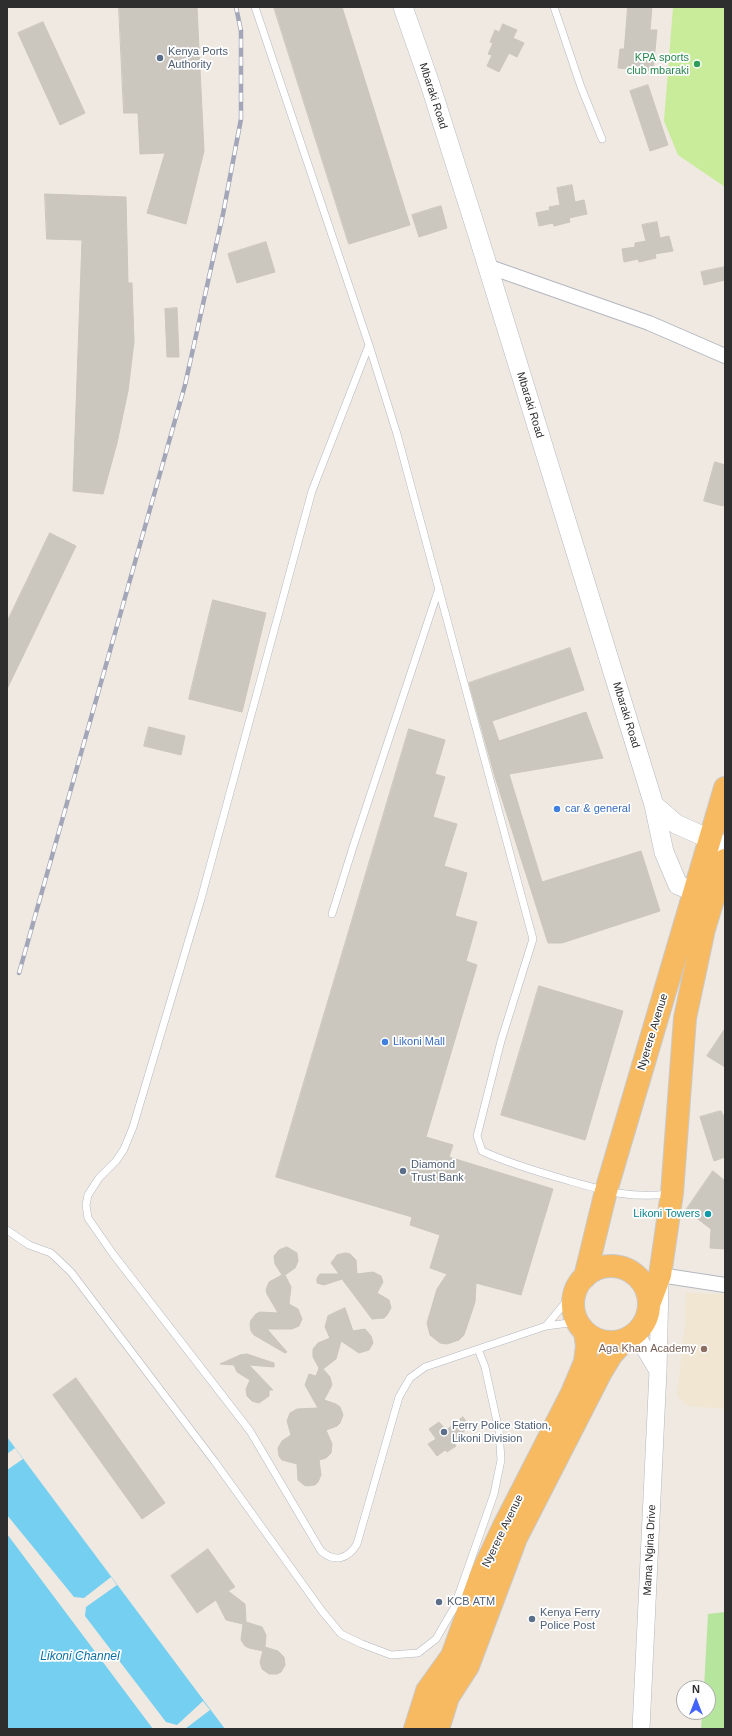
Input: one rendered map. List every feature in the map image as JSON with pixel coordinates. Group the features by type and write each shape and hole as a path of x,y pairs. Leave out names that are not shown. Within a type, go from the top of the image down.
{"highway":[{"name":"Nyerere Avenue","path":"580,1284 606,1191 704,896 718,842 725,788"},
{"name":"Nyerere Avenue","path":"650,1302 660,1275 672,1193 685,1018 694,970 704,896 725,860"},
{"path":"607,1267 619,1267 631,1272 641,1280 647,1290 650,1302 644,1325 630,1337 614,1342 603,1342 593,1338 581,1327 573,1307 580,1284 595,1270 607,1267"},
{"name":"Nyerere Avenue","path":"415,1729 427,1691 452,1656 482,1573 503,1528 572,1393 585,1362 587,1346 581,1327"},
{"name":"Nyerere Avenue","path":"438,1729 448,1697 468,1666 516,1538 601,1372 612,1354 630,1337"}],"main road":[{"name":"Mbaraki Road","path":"403,7 430,84 488,266 654,805 664,852 678,885 704,896"},
{"path":"654,805 676,824 718,842"}],"street":[{"path":"488,266 649,323 725,356"},
{"path":"660,1275 725,1285"},
{"name":"Mama Ngina Drive","path":"641,1729 658,1371 660,1275"},
{"path":"630,1337 658,1371"}],"lane":[{"path":"255,7 369,345 397,434 533,939 501,1041 477,1136 482,1151 512,1164 624,1195 649,1196 672,1193"},
{"path":"554,7 581,87 602,139"},
{"path":"369,345 312,491 201,899 133,1127 124,1149 88,1195 86,1205 88,1218 113,1254 250,1431 321,1551 326,1556 334,1559 345,1557 352,1552 357,1544 399,1397 410,1378 425,1367 546,1326 581,1327"},
{"path":"332,914 439,588"},
{"path":"7,1230 29,1245 51,1253 71,1272 215,1462 291,1570 341,1634 391,1655 418,1653 436,1639 454,1608 494,1494 501,1460 499,1431 485,1367 478,1349"},
{"path":"546,1326 580,1284"}],"shaded area":[{"name":"Aga Khan Academy","path":"686,1293 725,1294 725,1409 688,1406 677,1396 685,1324"}],"green space":[{"name":"KPA sports club mbaraki","path":"673,7 725,7 725,187 678,155 664,121"},
{"path":"725,1612 725,1729 701,1729 702,1720 716,1720 716,1680 704,1680 708,1614"}],"water":[{"name":"Likoni Channel","path":"7,1437 225,1729 7,1729"}],"pier":[{"path":"15,1448 23,1459 7,1470 7,1454"},
{"path":"7,1515 74,1597 84,1598 111,1577 117,1585 86,1607 85,1616 166,1722 177,1725 203,1701 210,1710 185,1729 153,1729 7,1534"}],"building":[{"name":"Kenya Ports Authority","path":"119,7 197,7 204,151 186,224 147,213 165,153 140,154 138,113 124,113"},
{"path":"274,7 342,7 410,225 349,244"},
{"path":"628,7 652,7 650,30 657,30 653,71 618,68 620,49 624,49"},
{"path":"43,22 85,113 60,125 18,33"},
{"path":"503,24 517,30 513,38 524,43 517,57 509,53 499,72 487,66 492,55 488,54 493,43 490,42 495,30 499,32"},
{"path":"648,85 668,145 650,151 630,91"},
{"path":"572,185 575,202 584,200 587,214 569,218 570,222 554,226 553,223 539,226 536,213 550,210 549,207 560,205 557,188"},
{"path":"45,194 126,197 128,283 132,283 134,342 128,391 117,443 103,494 73,491 82,240 47,239"},
{"path":"441,206 447,228 419,237 412,215"},
{"path":"657,222 660,238 669,236 673,251 655,254 656,258 639,262 638,259 624,262 622,249 635,247 635,243 646,241 642,225"},
{"path":"266,242 275,272 237,283 228,254"},
{"path":"725,267 725,280 704,285 701,272"},
{"path":"177,308 179,357 167,357 165,309"},
{"path":"715,462 725,465 725,499 723,506 704,501"},
{"path":"50,533 76,546 7,689 7,622"},
{"path":"213,600 266,613 242,712 189,699"},
{"path":"570,648 584,690 492,721 499,741 586,712 603,758 509,774 542,882 641,851 660,911 562,943 548,943 495,777 469,683"},
{"path":"149,727 185,736 181,755 144,746"},
{"name":"Likoni Mall","path":"409,729 445,740 435,774 445,777 433,817 457,824 444,866 467,873 455,916 477,922 466,961 477,965 426,1137 453,1145 449,1157 553,1189 521,1295 476,1283 475,1302 464,1335 459,1340 447,1344 440,1343 430,1335 427,1323 437,1289 447,1274 430,1268 440,1235 410,1225 412,1217 276,1177"},
{"path":"539,986 623,1011 585,1140 501,1115"},
{"path":"725,1029 725,1067 707,1056"},
{"path":"721,1111 725,1119 725,1157 714,1161 700,1117"},
{"name":"Likoni Towers","path":"713,1171 725,1181 725,1249 710,1248 711,1229 686,1210"},
{"path":"287,1247 297,1253 298,1261 295,1268 285,1275 291,1287 289,1304 298,1309 302,1319 299,1326 292,1329 267,1329 287,1352 285,1353 254,1335 251,1331 250,1324 251,1320 256,1314 260,1312 278,1313 266,1290 269,1282 282,1275 275,1264 274,1256 279,1250"},
{"path":"346,1253 350,1254 356,1260 357,1274 373,1272 381,1276 383,1282 377,1293 389,1300 391,1308 384,1318 372,1319 342,1279 324,1285 317,1283 317,1278 320,1274 339,1274 331,1263 337,1255"},
{"path":"345,1308 353,1331 365,1329 371,1336 373,1343 369,1350 359,1353 341,1341 336,1359 323,1369 330,1377 332,1385 324,1400 340,1407 343,1415 337,1426 326,1430 332,1444 331,1453 326,1458 319,1460 321,1475 318,1482 315,1485 307,1486 298,1480 297,1464 282,1460 279,1456 278,1448 282,1441 291,1435 287,1421 290,1413 297,1409 318,1408 305,1385 309,1374 316,1376 319,1368 313,1357 313,1349 318,1343 330,1338 325,1327 328,1316"},
{"path":"247,1354 274,1363 274,1367 249,1365 273,1390 269,1390 269,1396 259,1403 252,1401 247,1396 246,1389 250,1380 237,1372 234,1365 220,1364 240,1355"},
{"path":"76,1378 165,1503 142,1519 53,1395"},
{"path":"463,1417 470,1427 463,1432 465,1436 454,1443 456,1446 447,1452 445,1450 437,1456 428,1444 436,1439 429,1429 439,1422 446,1430"},
{"path":"208,1549 235,1587 228,1591 245,1604 246,1622 262,1627 266,1635 265,1647 278,1651 284,1657 285,1665 281,1672 277,1674 269,1674 262,1669 260,1662 263,1651 245,1646 241,1640 243,1624 226,1620 216,1600 197,1613 171,1576"}],"railway":[{"path":"19,973 185,385 223,214 241,119 241,31 236,7"}],"place":[{"name":"Kenya Ports Authority","path":"160,58"},
{"name":"KPA sports club mbaraki","path":"697,64"},
{"name":"car & general","path":"557,809"},
{"name":"Likoni Mall","path":"385,1042"},
{"name":"Diamond Trust Bank","path":"403,1171"},
{"name":"Likoni Towers","path":"708,1214"},
{"name":"Aga Khan Academy","path":"704,1349"},
{"name":"Ferry Police Station, Likoni Division","path":"444,1432"},
{"name":"KCB ATM","path":"439,1602"},
{"name":"Kenya Ferry Police Post","path":"532,1619"}]}
